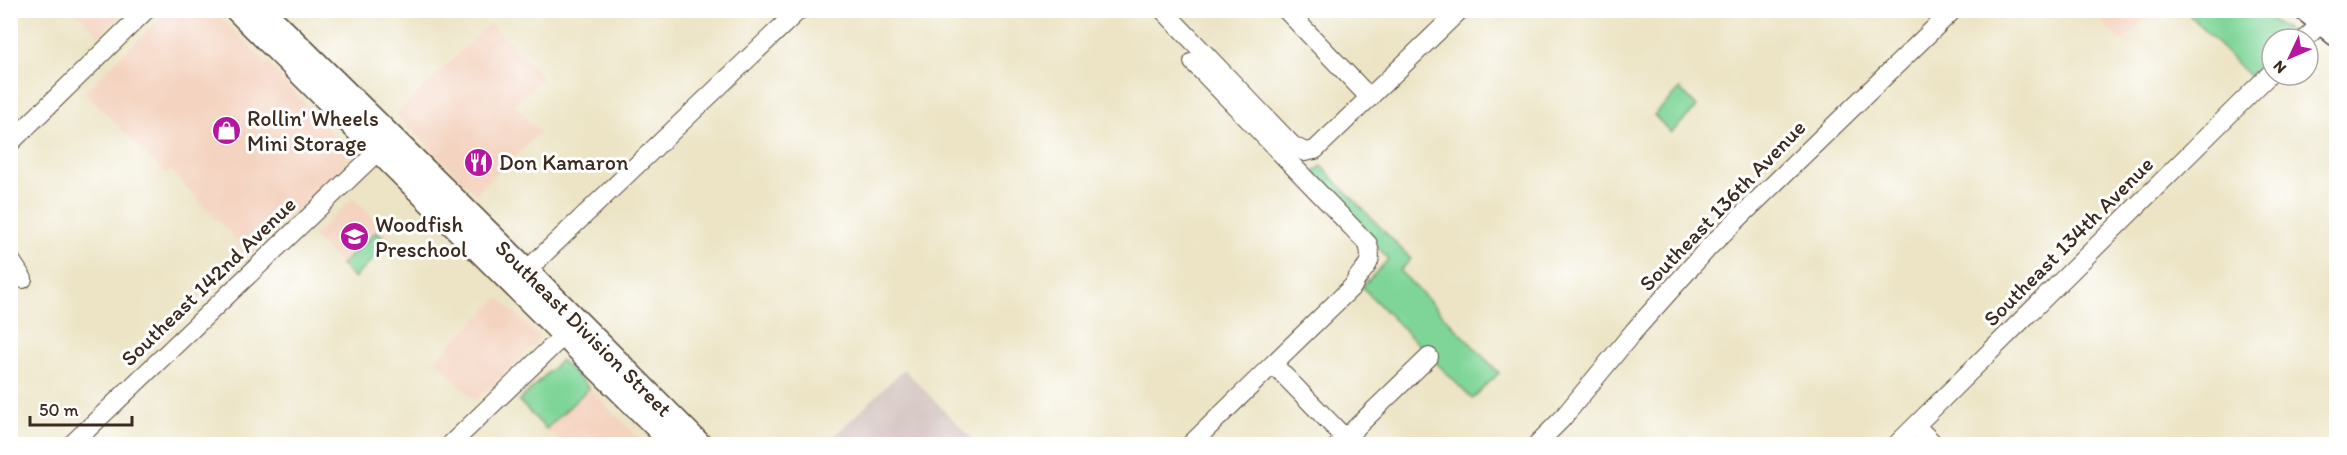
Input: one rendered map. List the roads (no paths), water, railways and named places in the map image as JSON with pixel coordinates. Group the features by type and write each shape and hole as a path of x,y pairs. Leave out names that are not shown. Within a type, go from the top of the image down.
{"main road":[{"name":"Southeast Division Street","path":"236,10 377,152 624,368 700,444"},
{"name":"Southeast Division Street","path":"263,10 518,275 564,335 672,444"},
{"path":"564,335 572,331 578,334 605,360 616,367 624,368"}],"street":[{"path":"10,143 147,10"},
{"path":"518,275 799,10"},
{"path":"1163,10 1292,145 1305,152 1315,150 1460,10"},
{"path":"1286,10 1370,98"},
{"name":"Southeast 136th Avenue","path":"1537,444 1709,247 1953,10"},
{"path":"1191,444 1353,286 1356,278 1369,266 1371,255 1368,244 1193,62"},
{"name":"Southeast 134th Avenue","path":"1897,444 2260,84"},
{"name":"Southeast 142nd Avenue","path":"72,444 377,152"},
{"path":"10,259 23,279"},
{"path":"451,444 564,335"},
{"path":"1274,365 1342,441 1429,357"},
{"path":"1916,426 1934,444"}],"place":[{"name":"Rollin' Wheels Mini Storage","path":"226,131"},
{"name":"Don Kamaron","path":"478,162"},
{"name":"Woodfish Preschool","path":"354,237"}]}
